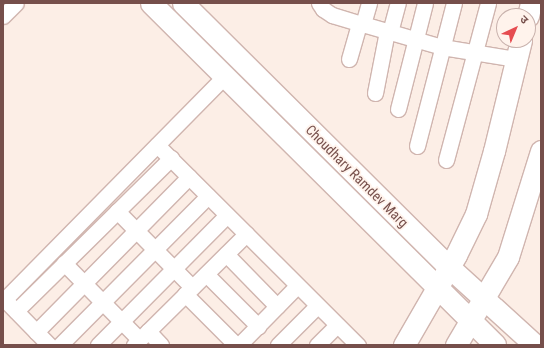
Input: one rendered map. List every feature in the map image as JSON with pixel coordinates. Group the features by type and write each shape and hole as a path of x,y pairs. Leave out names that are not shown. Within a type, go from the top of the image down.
{"street":[{"path":"3,16 16,3"},
{"path":"151,3 495,345"},
{"name":"Choudhary Ramdev Marg","path":"183,3 449,267 535,345"},
{"path":"319,3 323,9 332,15 442,47 474,53 518,50 494,150 476,214 449,267 404,345"},
{"path":"349,59 369,3"},
{"path":"375,93 388,31 398,3"},
{"path":"398,109 425,3"},
{"path":"417,146 454,3"},
{"path":"446,160 488,3"},
{"path":"49,345 4,300 226,76"},
{"path":"157,145 356,344"},
{"path":"456,345 508,257 541,151"},
{"path":"16,311 171,158"},
{"path":"36,332 189,177"},
{"path":"60,345 208,196"},
{"path":"118,211 174,268 189,291 237,345 297,286"},
{"path":"98,345 227,215"},
{"path":"140,339 246,234"},
{"path":"226,254 277,306"},
{"path":"64,263 140,339 162,345"},
{"path":"206,274 258,326"},
{"path":"278,345 318,306"},
{"path":"317,345 337,325"}]}
